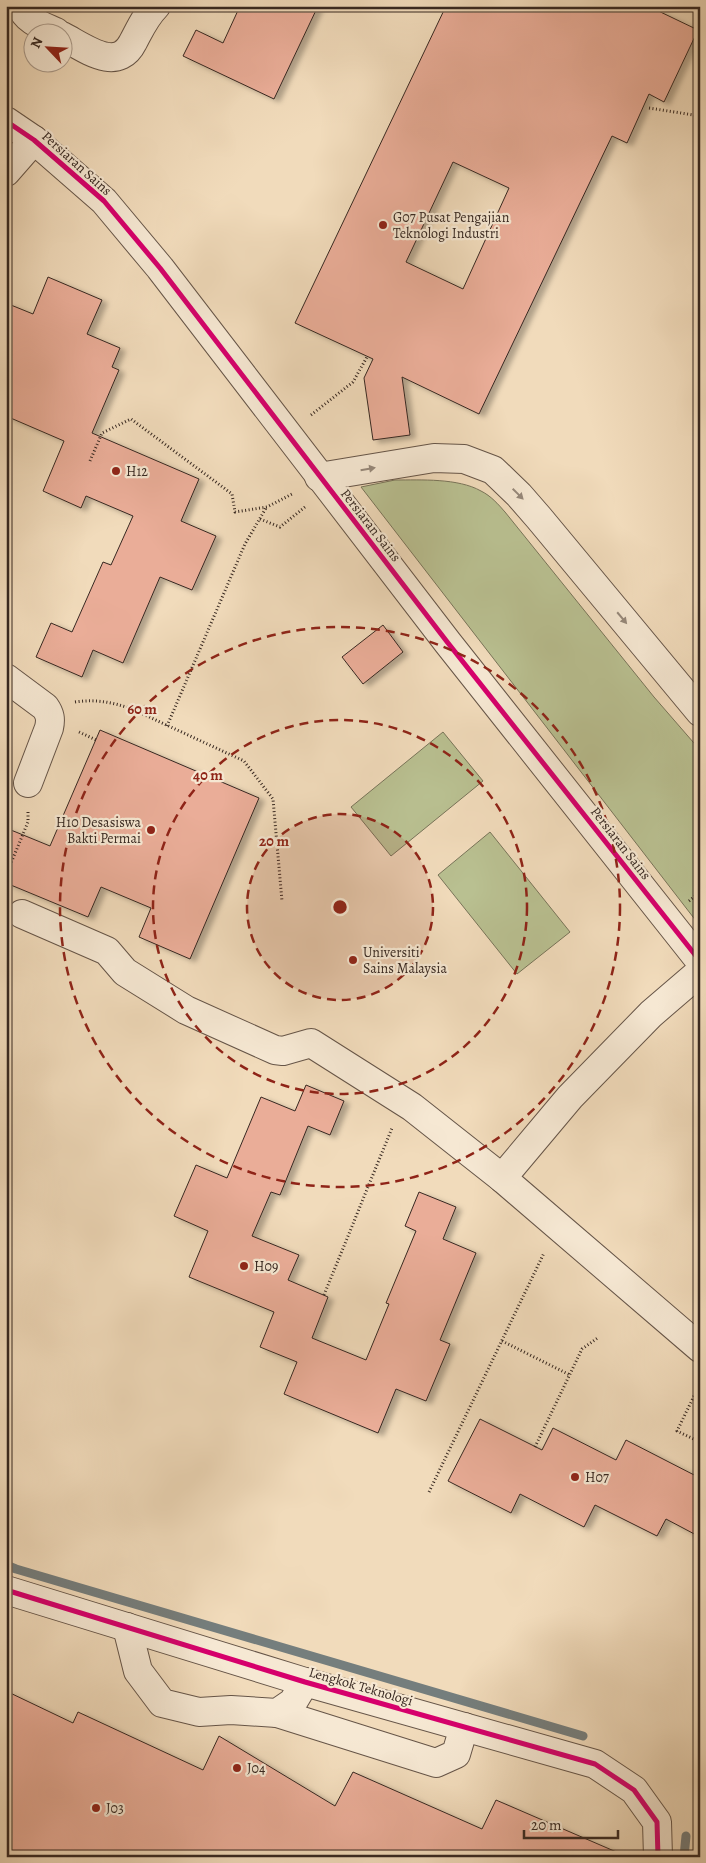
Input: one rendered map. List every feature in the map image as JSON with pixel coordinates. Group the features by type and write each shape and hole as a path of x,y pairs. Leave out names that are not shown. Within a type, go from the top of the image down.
{"street":[{"path":"21,6 26,15 35,22"},
{"path":"72,41 104,56 120,57 131,46 144,21 156,6"},
{"name":"Persiaran Sains","path":"6,121 34,140 110,209 160,268 287,434 309,484 448,643 700,961"},
{"path":"6,172 34,140"},
{"path":"309,484 434,458 464,460 493,470 540,518 700,712"},
{"path":"6,678 45,707 51,720 28,783"},
{"path":"22,914 107,951 125,972 186,1010 275,1050 283,1051 311,1043 412,1107 502,1178 700,1348"},
{"path":"502,1178 570,1097 651,1014 700,972"},
{"name":"Lengkok Teknologi","path":"6,1590 305,1682 594,1764 634,1790 657,1822 658,1857"},
{"path":"128,1627 138,1671 162,1703 198,1712 231,1710 277,1713 436,1763 456,1754 464,1727"},
{"path":"277,1713 293,1702 305,1682"}],"path":[{"path":"649,108 700,116"},
{"path":"287,434 353,382 367,357"},
{"path":"90,461 102,433 131,419 232,494 235,512 267,507 309,484"},
{"path":"260,519 280,527 309,503"},
{"path":"167,726 245,544 267,507"},
{"path":"86,701 98,700 132,709 244,762 272,799 282,901"},
{"path":"88,737 96,740"},
{"path":"6,875 28,822 28,783"},
{"path":"324,1295 402,1102"},
{"path":"429,1492 558,1225"},
{"path":"535,1447 582,1349 599,1336"},
{"path":"502,1341 570,1375"},
{"path":"694,1396 677,1431 700,1442"}],"green space":[{"path":"395,480 439,481 462,484 481,491 497,503 654,697 700,750 700,926 361,487"},
{"path":"443,732 483,781 391,856 351,807"},
{"path":"490,832 570,932 517,974 438,875"}],"building":[{"path":"240,6 318,6 274,99 183,56 196,30 223,43"},
{"name":"G07 Pusat Pengajian Teknologi Industri","path":"446,6 648,6 698,30 664,102 649,94 627,143 612,136 479,414 402,377 410,435 373,440 364,378 373,359 295,323","holes":["453,162 509,188 463,289 406,262"]},
{"name":"H12","path":"48,277 102,300 87,334 120,348 112,367 119,370 92,433 199,479 181,521 216,536 192,590 160,577 123,663 93,650 82,677 36,657 51,623 72,632 103,562 111,565 133,516 86,496 81,508 43,491 64,441 6,416 6,303 33,314"},
{"path":"383,625 403,652 363,684 342,657"},
{"name":"H10 Desasiswa Bakti Permai","path":"100,730 259,798 190,959 139,937 151,908 101,887 88,917 6,883 6,828 50,846"},
{"name":"H09","path":"306,1085 344,1101 330,1135 308,1126 280,1195 271,1192 252,1236 299,1255 288,1280 328,1297 312,1338 366,1360 389,1304 386,1303 416,1231 405,1226 419,1192 456,1207 443,1239 476,1253 440,1340 450,1344 426,1401 396,1389 378,1433 284,1394 297,1362 260,1347 274,1312 189,1277 208,1231 174,1216 196,1165 227,1178 261,1097 295,1111"},
{"name":"H07","path":"480,1419 542,1450 553,1428 616,1460 626,1440 700,1478 700,1537 666,1519 657,1536 595,1505 584,1527 520,1494 511,1513 448,1481"},
{"path":"6,1691 73,1723 78,1712 203,1770 219,1736 335,1806 353,1772 482,1829 496,1800 628,1857 6,1857"}],"waterway":[{"path":"6,1565 583,1736"},
{"path":"684,1857 686,1836"}],"cycle path":[{"path":"6,121 34,140 104,201 160,268 448,643 700,961"},
{"path":"6,1590 305,1682 595,1764 634,1790 657,1822 658,1857"}],"place":[{"name":"G07 Pusat Pengajian Teknologi Industri","path":"383,225"},
{"name":"H12","path":"116,471"},
{"name":"H10 Desasiswa Bakti Permai","path":"151,830"},
{"name":"Universiti Sains Malaysia","path":"353,960"},
{"name":"H09","path":"244,1266"},
{"name":"H07","path":"575,1477"},
{"name":"J04","path":"237,1768"},
{"name":"J03","path":"96,1808"}]}
